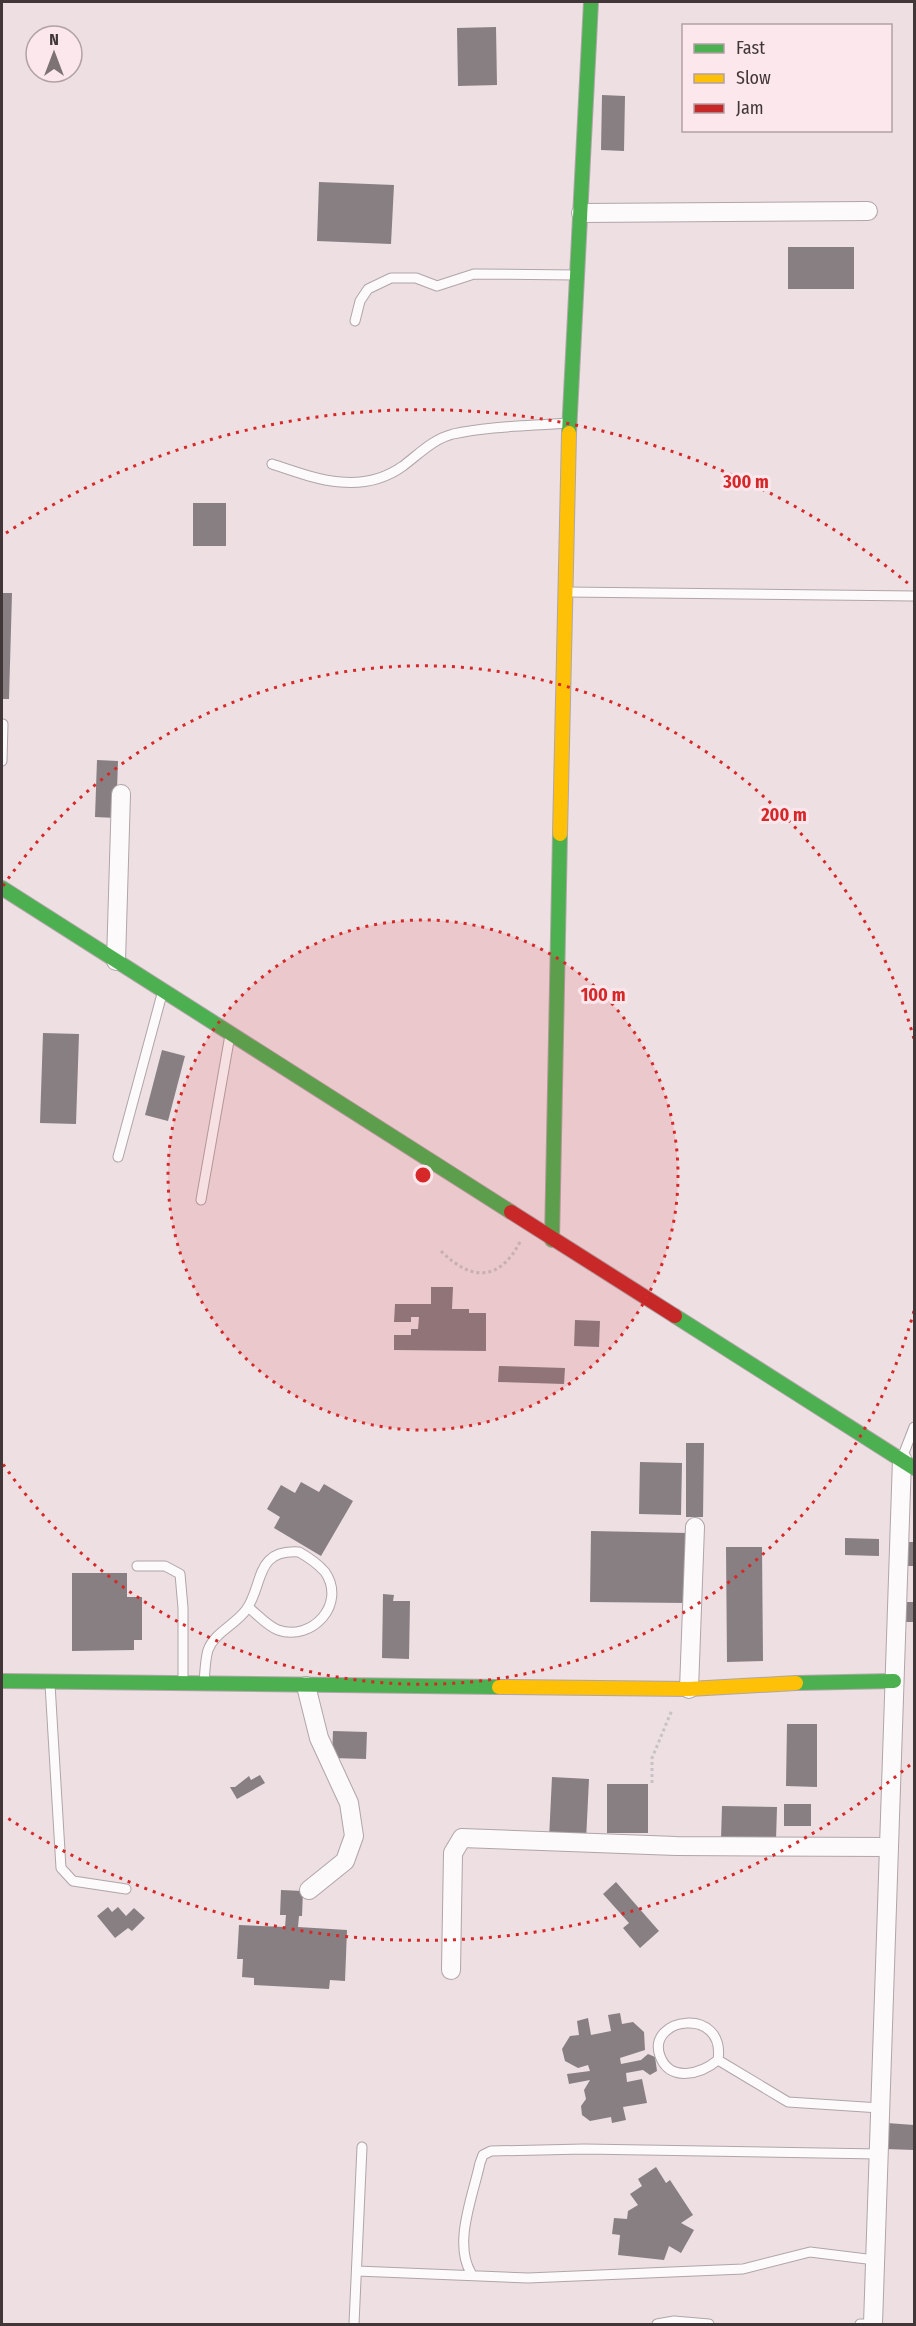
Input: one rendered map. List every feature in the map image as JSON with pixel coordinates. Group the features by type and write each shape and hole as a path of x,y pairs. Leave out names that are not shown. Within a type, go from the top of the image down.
{"street":[{"path":"552,1240 569,423 591,2"},
{"path":"581,213 868,211"},
{"path":"116,961 121,794"},
{"path":"2,888 531,1222 552,1240 908,1463 894,1682 873,2324"},
{"path":"685,1689 694,1527"},
{"path":"2,1681 183,1685 685,1689 779,1683 894,1682"},
{"path":"306,1686 319,1738 349,1803 354,1836 345,1861 309,1890"},
{"path":"451,1970 453,1853 462,1838 676,1846 889,1847"}],"lane":[{"path":"355,321 360,301 368,290 391,278 416,278 436,286 474,274 576,275"},
{"path":"272,464 312,478 354,484 392,474 428,446 453,434 569,423"},
{"path":"567,592 915,596"},
{"path":"2,761 3,724"},
{"path":"118,1156 163,990"},
{"path":"201,1200 231,1033"},
{"path":"908,1463 915,1427"},
{"path":"204,1685 207,1654 213,1640 248,1607 265,1565 277,1554 299,1552 325,1572 331,1585 330,1607 317,1624 307,1629 278,1630 248,1607"},
{"path":"137,1566 165,1566 180,1574 183,1590 183,1685"},
{"path":"50,1682 61,1868 73,1881 126,1889"},
{"path":"687,2023 704,2025 712,2031 719,2044 718,2060 698,2073 677,2073 663,2064 657,2048 662,2034 674,2026 687,2023"},
{"path":"718,2060 788,2102 880,2108"},
{"path":"354,2325 362,2147"},
{"path":"471,2274 465,2262 464,2241 480,2163 483,2155 491,2151 584,2149 879,2154"},
{"path":"357,2271 537,2278 743,2269 810,2252 875,2260"},
{"path":"657,2325 674,2321 709,2325"},
{"path":"860,2325 873,2324"}],"path":[{"path":"441,1251 474,1272 496,1271 503,1267 516,1250 531,1222"},
{"path":"652,1783 652,1758 685,1689"}],"building":[{"path":"496,27 497,85 458,86 457,28"},
{"path":"602,95 625,96 624,151 601,150"},
{"path":"319,182 394,185 391,244 317,241"},
{"path":"788,247 854,247 854,289 788,289"},
{"path":"193,503 226,503 226,546 193,546"},
{"path":"2,593 12,593 9,699 2,699"},
{"path":"97,760 118,761 116,818 95,817"},
{"path":"43,1033 79,1034 76,1124 40,1123"},
{"path":"162,1050 185,1056 168,1121 145,1115"},
{"path":"431,1287 453,1287 452,1309 469,1309 469,1313 486,1313 486,1351 394,1350 394,1335 411,1335 411,1329 418,1329 419,1317 411,1317 411,1322 394,1322 395,1304 431,1304"},
{"path":"575,1320 600,1321 599,1347 574,1346"},
{"path":"499,1366 565,1368 564,1384 498,1382"},
{"path":"686,1443 704,1443 703,1517 686,1517"},
{"path":"640,1462 682,1463 681,1515 639,1514"},
{"path":"301,1482 319,1492 324,1484 353,1501 321,1556 274,1528 280,1517 267,1509 281,1485 295,1493"},
{"path":"591,1531 688,1533 687,1603 590,1602"},
{"path":"845,1538 879,1539 879,1556 845,1555"},
{"path":"904,1542 914,1542 914,1566 904,1566"},
{"path":"726,1547 762,1547 763,1661 727,1662"},
{"path":"72,1573 127,1573 127,1597 142,1597 142,1640 134,1640 134,1650 72,1651"},
{"path":"383,1594 394,1595 393,1601 410,1601 409,1659 382,1658"},
{"path":"901,1602 914,1602 914,1622 901,1622"},
{"path":"787,1724 817,1724 817,1787 786,1786"},
{"path":"333,1731 367,1732 366,1759 332,1758"},
{"path":"260,1775 265,1783 237,1799 230,1787 235,1787 249,1776 251,1780"},
{"path":"552,1777 589,1779 586,1841 549,1839"},
{"path":"607,1784 648,1784 648,1833 607,1833"},
{"path":"784,1804 811,1804 811,1826 784,1826"},
{"path":"722,1806 777,1807 776,1840 721,1839"},
{"path":"616,1882 659,1931 640,1948 623,1928 629,1923 603,1894"},
{"path":"281,1890 303,1891 302,1916 299,1916 298,1927 347,1930 345,1981 330,1980 329,1989 254,1985 254,1978 242,1977 243,1959 237,1959 239,1925 285,1927 286,1915 280,1915"},
{"path":"108,1907 112,1912 118,1907 126,1916 134,1908 145,1918 132,1931 128,1928 115,1938 97,1916"},
{"path":"620,2013 622,2024 633,2022 644,2032 645,2050 620,2058 621,2064 641,2060 648,2054 655,2057 657,2071 650,2075 643,2070 626,2073 627,2082 642,2079 647,2103 623,2107 626,2120 612,2123 611,2117 590,2121 582,2115 581,2106 586,2099 584,2090 590,2080 569,2084 567,2074 590,2071 588,2065 578,2068 565,2061 562,2049 570,2036 579,2035 577,2021 588,2018 591,2035 611,2031 608,2015"},
{"path":"887,2123 914,2125 914,2150 886,2149"},
{"path":"656,2167 666,2183 670,2180 693,2215 681,2223 694,2230 681,2253 669,2246 664,2260 618,2255 620,2235 612,2234 614,2218 627,2219 628,2211 638,2205 630,2194 642,2186 638,2179"}],"traffic: fast":[{"path":"569,433 591,2"},
{"path":"552,1240 560,834"},
{"path":"2,888 511,1212"},
{"path":"675,1316 914,1468"},
{"path":"2,1681 499,1687"},
{"path":"796,1683 894,1681"}],"traffic: slow":[{"path":"560,834 569,433"},
{"path":"499,1687 689,1689 796,1683"}],"traffic: jam":[{"path":"511,1212 675,1316"}]}
